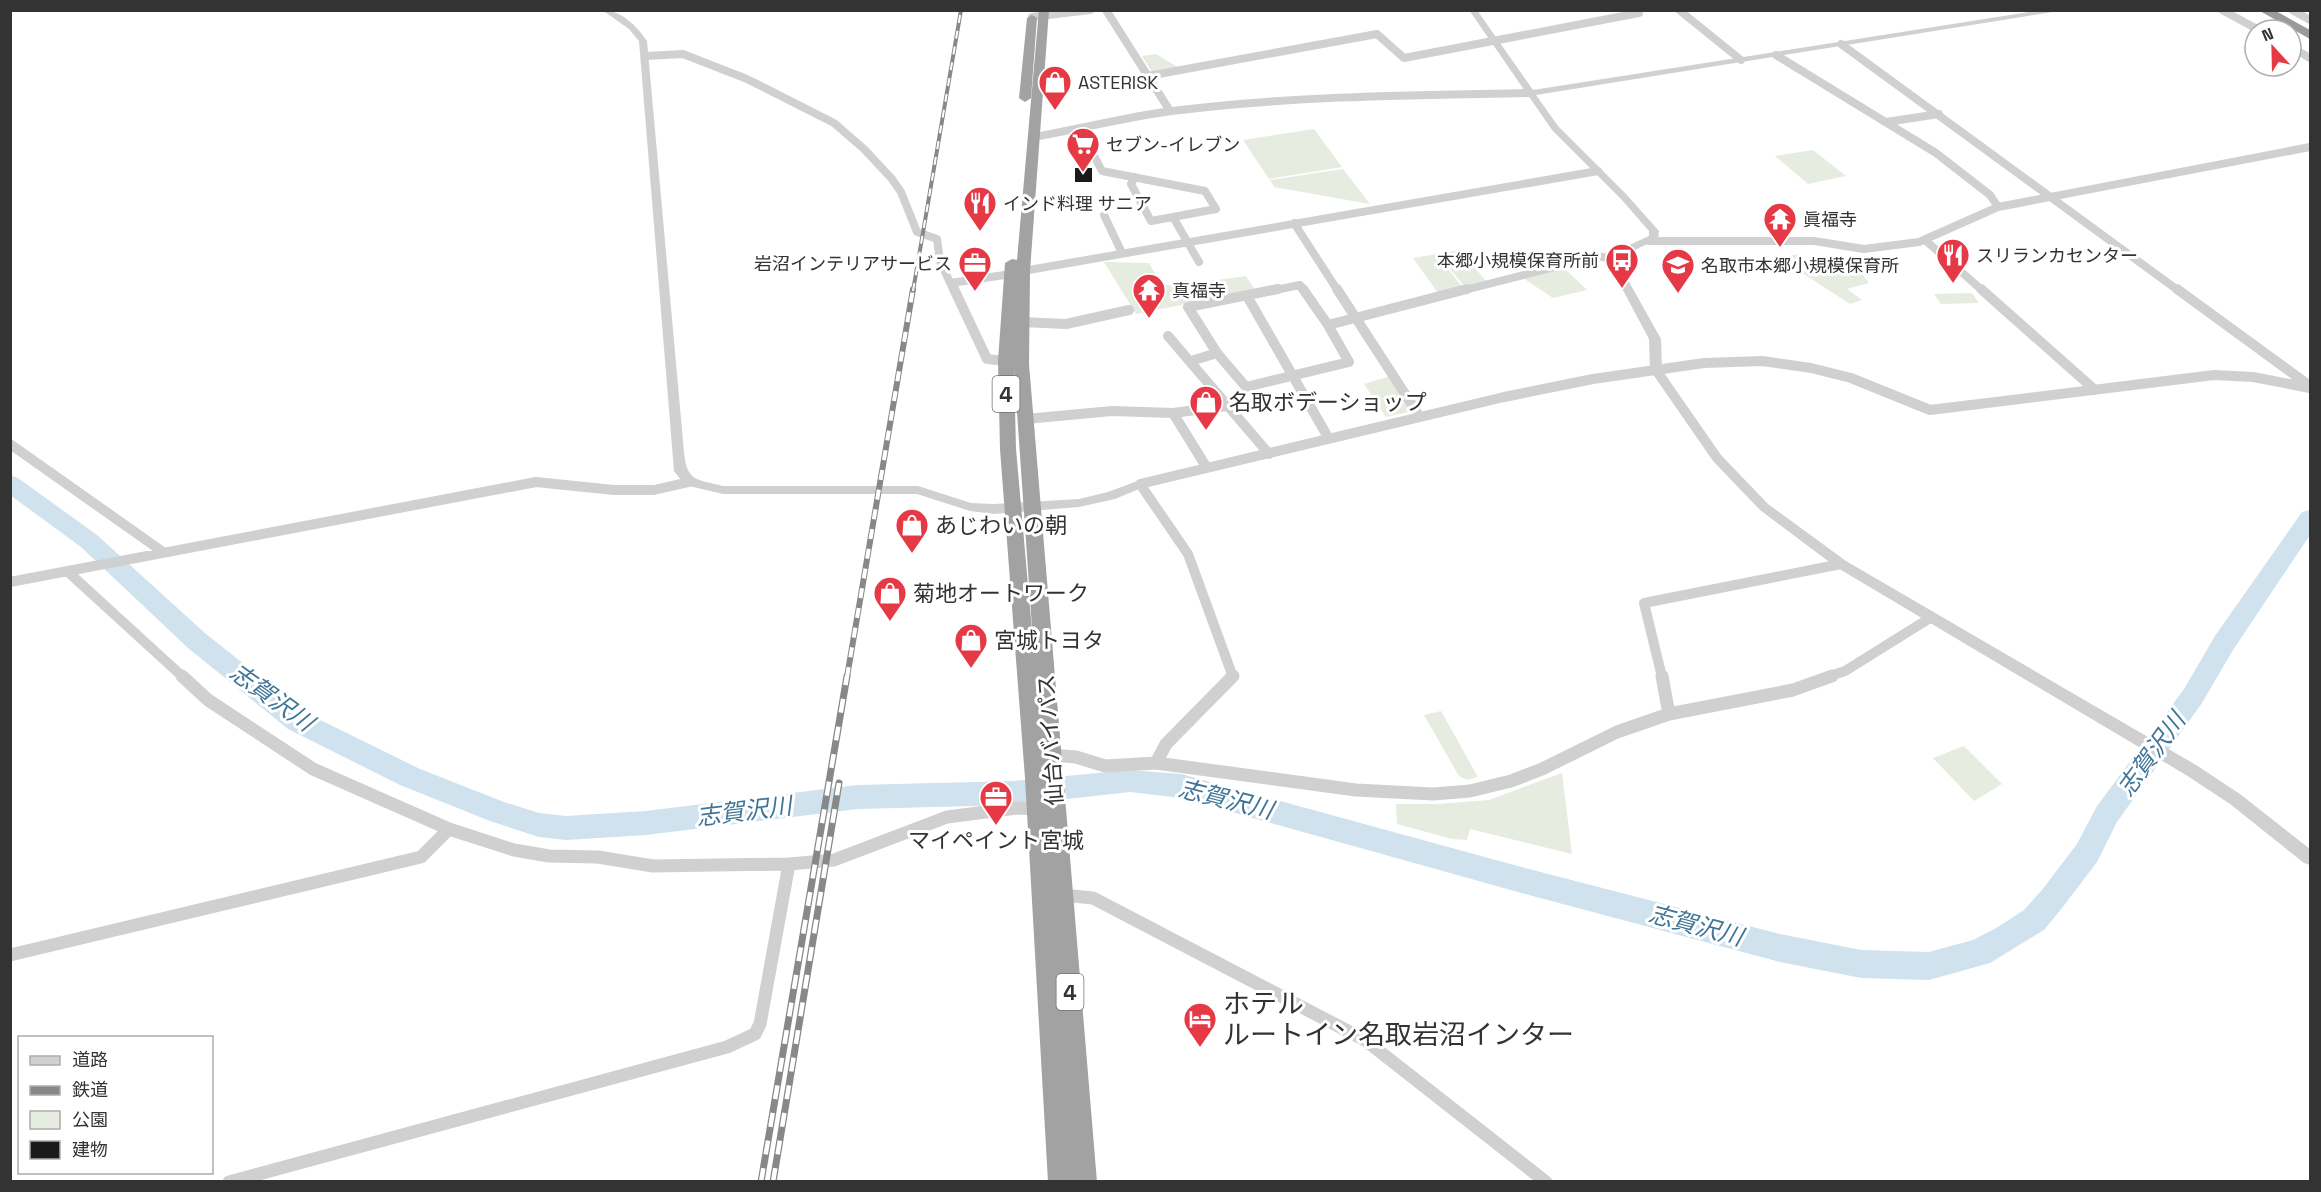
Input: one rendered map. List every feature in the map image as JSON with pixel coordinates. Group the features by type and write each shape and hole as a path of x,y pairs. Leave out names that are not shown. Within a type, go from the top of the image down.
{"highway":[{"path":"2250,10 2265,18"},
{"path":"2264,10 2310,35"},
{"name":"仙台バイパス","path":"1038,14 1034,137 1006,361 1012,508 1044,776 1043,806 1061,1182"},
{"name":"仙台バイパス","path":"1038,14 1017,272 1052,754 1044,776"},
{"name":"仙台バイパス","path":"1043,806 1062,895 1084,1182"}],"street":[{"path":"606,10 639,33 644,41 678,452 680,471 689,482"},
{"path":"1038,14 1090,10"},
{"path":"1107,10 1170,111"},
{"path":"1473,10 1556,128 1654,231 1654,237 1649,241 1618,254 1614,259 1614,264 1655,339 1656,370 1694,428 1740,484 1799,535 1841,564 2186,767 2235,799 2310,858"},
{"path":"1148,76 1377,34 1404,58 1639,13 1635,10"},
{"path":"1679,10 1740,60"},
{"path":"1034,137 1170,111 1371,96 1531,93 2061,10"},
{"path":"2222,10 2243,21"},
{"path":"2292,10 2310,20"},
{"path":"1841,44 2310,387"},
{"path":"646,56 683,54 747,78 834,123 864,149 892,179 901,192 917,232 937,239 940,261 987,359 1006,361"},
{"path":"1776,55 1886,122 1976,182 1990,195 1998,207"},
{"path":"1886,122 1939,114"},
{"path":"1080,129 1102,171 1135,177 1205,191 1216,209 1151,220 1131,184 1135,177"},
{"path":"1649,241 1814,242 1864,249 1907,245 1925,240 1998,207 2310,147"},
{"path":"951,283 1598,171"},
{"path":"1104,215 1122,253"},
{"path":"1173,217 1199,262"},
{"path":"1294,223 1420,417"},
{"path":"1925,240 2095,390"},
{"path":"1328,325 1597,256 1614,259"},
{"path":"1300,285 1328,325 1349,362 1246,387 1217,353 1188,307 1300,285"},
{"path":"1247,296 1329,439"},
{"path":"1021,322 1066,324 1128,310"},
{"path":"1168,336 1269,454"},
{"path":"1191,362 1217,353"},
{"path":"10,582 536,482 614,490 654,490 689,482 723,490 918,490 970,507 1033,507 1089,500 1111,496 1140,484 1420,417 1593,379 1734,360 1789,364 1851,378 1930,410 2214,375 2253,378 2310,387"},
{"path":"1026,419 1112,411 1173,413 1227,406"},
{"path":"1173,413 1207,468"},
{"path":"10,444 158,553"},
{"path":"1140,484 1188,554 1233,677 1166,744 1156,763"},
{"path":"1669,714 1644,603 1841,564"},
{"path":"71,570 208,700 313,769 449,829 514,850 549,856 598,857 653,866 789,864 834,860 947,817 1043,806"},
{"path":"1052,754 1076,757 1105,766 1156,763 1365,790 1433,794 1470,791 1511,781 1532,773 1617,732 1669,714 1792,690 1845,671 1930,618"},
{"path":"10,955 421,857 449,829"},
{"path":"229,1182 727,1047 755,1034 760,1024 789,864"},
{"path":"1062,895 1093,898 1365,1040 1546,1182"}],"green space":[{"path":"1156,54 1178,69 1152,72 1142,56"},
{"path":"1314,129 1342,167 1269,179 1243,140"},
{"path":"1813,150 1846,176 1808,184 1775,156"},
{"path":"1343,169 1370,204 1274,187 1270,180"},
{"path":"1460,250 1486,281 1464,286 1438,254"},
{"path":"1437,254 1462,287 1438,293 1413,258"},
{"path":"1799,254 1815,266 1855,265 1869,283 1847,289 1862,300 1850,304 1776,256"},
{"path":"1104,262 1149,263 1162,286 1178,284 1191,303 1136,314"},
{"path":"1564,268 1587,290 1553,298 1523,278"},
{"path":"1246,276 1255,290 1192,302 1181,285"},
{"path":"1972,293 1979,303 1941,304 1934,294"},
{"path":"1390,376 1413,411 1386,417 1364,384"},
{"path":"1441,711 1478,777 1467,780 1459,776 1424,715"},
{"path":"1964,746 2002,784 1974,801 1933,758"},
{"path":"1562,773 1572,854 1470,829 1467,840 1452,839 1397,824 1396,804 1438,804 1489,800"}],"building":[{"name":"セブン-イレブン","path":"1075,168 1092,168 1092,182 1075,182"}],"waterway":[{"name":"志賀沢川","path":"10,483 89,541 197,641 297,721 410,777 500,813 539,825 566,828 646,823 858,797 1013,793 1130,781 1181,786 1529,882 1780,948 1861,964 1914,967 1929,966 1979,953 2034,920 2087,853 2107,814 2193,696 2224,643 2310,518"}],"railway":[{"path":"913,291 961,10"},
{"path":"847,677 913,289"},
{"path":"761,1182 847,676"},
{"path":"773,1182 839,783"}],"place":[{"name":"ASTERISK","path":"1055,111"},
{"name":"セブン-イレブン","path":"1083,173"},
{"name":"インド料理 サニア","path":"980,232"},
{"name":"眞福寺","path":"1780,248"},
{"name":"スリランカセンター","path":"1953,284"},
{"name":"本郷小規模保育所前","path":"1622,289"},
{"name":"岩沼インテリアサービス","path":"975,292"},
{"name":"名取市本郷小規模保育所","path":"1678,294"},
{"name":"真福寺","path":"1149,319"},
{"name":"名取ボデーショップ","path":"1206,431"},
{"name":"あじわいの朝","path":"912,554"},
{"name":"菊地オートワーク","path":"890,622"},
{"name":"宮城トヨタ","path":"971,669"},
{"name":"マイペイント宮城","path":"996,826"},
{"name":"ホテル ルートイン名取岩沼インター","path":"1200,1048"}]}
